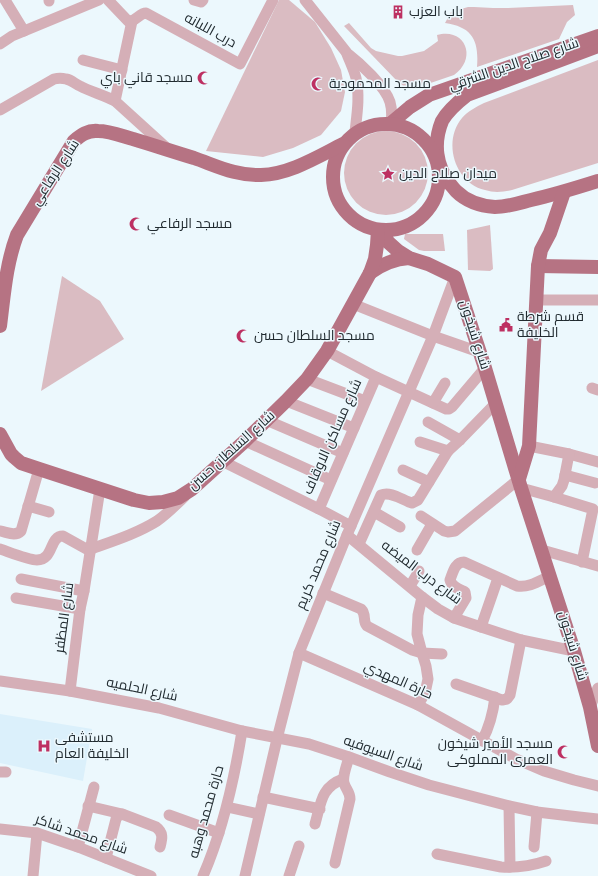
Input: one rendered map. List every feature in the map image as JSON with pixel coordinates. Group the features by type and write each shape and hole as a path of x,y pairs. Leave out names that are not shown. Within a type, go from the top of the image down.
{"main road":[{"name":"شارع صلاح الدين الشرقي","path":"391,123 410,107 429,95 598,36"},
{"name":"شارع صلاح الدين الشرقي","path":"440,166 437,156 437,138 443,120 453,106 467,95 598,46"},
{"path":"440,166 436,196 427,211 414,222 399,229 380,230 367,227 356,221 346,213 334,192 332,179 333,167 336,155 343,144 355,132 366,126 379,123 391,123 412,130 426,142 434,153 440,166 444,176 456,192 472,202 492,207 502,207 564,192 598,181"},
{"name":"شارع الرفاعي","path":"0,326 4,262 17,235 74,141 80,135 97,130 112,133 170,150 223,170 242,174 262,175 282,172 343,144"},
{"path":"520,484 528,446 538,266 541,250 550,233 564,192"},
{"path":"380,230 388,242 398,252 409,258 428,264 455,276"},
{"name":"شارع السلطان حسن","path":"0,434 5,454 38,469 134,500 149,503 164,502 178,498 192,489 245,441 307,378 327,351 370,273 375,259 380,230"},
{"path":"370,273 388,262 409,258"},
{"path":"538,266 598,267"},
{"name":"شارع شيخون","path":"455,276 574,651 590,707 598,746"}],"street":[{"path":"5,0 24,31"},
{"path":"0,44 12,36 99,0"},
{"path":"108,0 128,21 132,21 115,100"},
{"name":"درب اللبانه","path":"132,21 146,13 240,64 273,0"},
{"path":"304,0 347,53 355,59 384,90 389,100 392,112 391,123"},
{"path":"347,53 356,77 358,88 355,132"},
{"path":"83,60 122,70"},
{"path":"0,110 54,79 66,78 81,87 115,100 170,150"},
{"name":"شارع محمد كريم","path":"245,876 299,653 349,531 434,336 455,276"},
{"path":"536,300 598,300"},
{"path":"353,304 479,352"},
{"name":"شارع مساكن الاوقاف","path":"327,351 408,393 446,409 452,407 485,368"},
{"name":"شارع مساكن الاوقاف","path":"318,509 376,377"},
{"path":"307,378 365,401"},
{"path":"433,403 445,383"},
{"path":"286,401 354,428"},
{"path":"359,544 383,494 389,494 409,502 415,502 418,500 448,451 495,404"},
{"path":"266,420 343,453"},
{"path":"428,422 460,440"},
{"path":"245,441 331,480"},
{"path":"420,442 448,451"},
{"path":"528,446 569,454 598,462"},
{"path":"554,497 562,486 569,454"},
{"name":"شارع درب الميضه","path":"222,461 318,509 349,531 359,544 438,609 454,618 521,640 574,651"},
{"path":"0,531 14,534 20,532 38,469"},
{"path":"403,470 429,482"},
{"path":"565,475 596,483"},
{"path":"421,516 432,524 448,532 455,531 520,484 554,497 596,506 582,562"},
{"name":"شارع المظفر","path":"70,691 80,609 100,489"},
{"path":"0,549 33,560 41,560 48,556 55,539 58,536 63,536 90,550 146,528 167,513 192,489"},
{"path":"28,506 49,512"},
{"path":"374,512 400,527"},
{"path":"417,550 432,524"},
{"path":"542,550 598,566"},
{"path":"454,618 466,598 466,592 454,586 450,580 459,562 464,562 498,578 522,587 528,586 550,576"},
{"path":"410,586 419,571"},
{"path":"481,627 498,578"},
{"path":"21,579 84,591"},
{"path":"323,593 361,610 365,614 365,624 368,627 412,650 422,653 442,654"},
{"path":"418,705 425,693 428,679 418,634 418,615 422,596"},
{"path":"16,598 80,609"},
{"path":"456,684 502,700 506,699 510,695 521,640"},
{"name":"حارة المهدي","path":"299,653 418,705 516,759 544,771 598,786"},
{"name":"شارع الحلميه","path":"0,681 70,691 159,708 277,739"},
{"path":"590,707 598,688"},
{"path":"482,741 489,727 495,697"},
{"name":"حارة محمد وهبه","path":"203,876 227,806 242,731"},
{"name":"شارع السيوفيه","path":"277,739 309,744 429,786 509,806 537,812 598,819"},
{"path":"335,863 350,799 343,779 349,757"},
{"path":"315,824 324,794 335,782 343,779"},
{"path":"78,847 94,787"},
{"path":"263,797 320,809"},
{"path":"88,806 122,814 156,827 159,829 162,836 160,847"},
{"path":"227,806 260,814"},
{"path":"504,870 509,806"},
{"path":"534,847 537,812"},
{"path":"106,858 116,819 122,814"},
{"path":"169,815 218,833"},
{"name":"شارع محمد شاكر","path":"0,829 37,833 78,847 151,876"},
{"path":"34,876 37,833"},
{"path":"289,876 299,846"},
{"path":"437,854 504,870 534,865 546,861"}],"shaded area":[{"path":"279,0 289,0 315,22 331,48 341,70 345,92 341,111 321,135 293,148 263,157 206,151"},
{"path":"573,5 575,15 567,22 559,39 477,67 477,50 472,37 462,28 445,23 451,12 468,7 508,8"},
{"path":"349,23 371,48 376,51 398,56 424,51 438,41 437,35 455,35 465,46 467,53 465,60 461,68 454,75 413,89 406,88 398,82 344,26"},
{"path":"598,60 598,163 505,191 488,191 475,186 466,179 459,170 453,149 453,138 456,128 464,116 472,109 484,103"},
{"path":"386,131 402,134 416,143 425,157 428,173 425,189 416,203 402,212 386,215 370,212 356,203 347,189 344,173 347,157 356,143 370,134"},
{"path":"490,225 493,269 490,271 468,270 467,230"},
{"path":"405,234 443,234 445,251 419,250 404,239"},
{"path":"62,276 100,301 124,339 41,391"},
{"name":"مستشفى الخليفة العام","path":"0,714 92,729 83,781 0,763"}],"place":[{"name":"باب العزب","path":"398,12"},
{"name":"مسجد قاني باي","path":"204,78"},
{"name":"مسجد المحمودية","path":"318,84"},
{"name":"ميدان صلاح الدين","path":"388,174"},
{"name":"مسجد الرفاعي","path":"136,224"},
{"name":"قسم شرطة الخليفة","path":"506,325"},
{"name":"مسجد السلطان حسن","path":"243,336"},
{"name":"مستشفى الخليفة العام","path":"44,746"},
{"name":"مسجد الأمير شيخون العمرى المملوكى","path":"564,752"}]}
